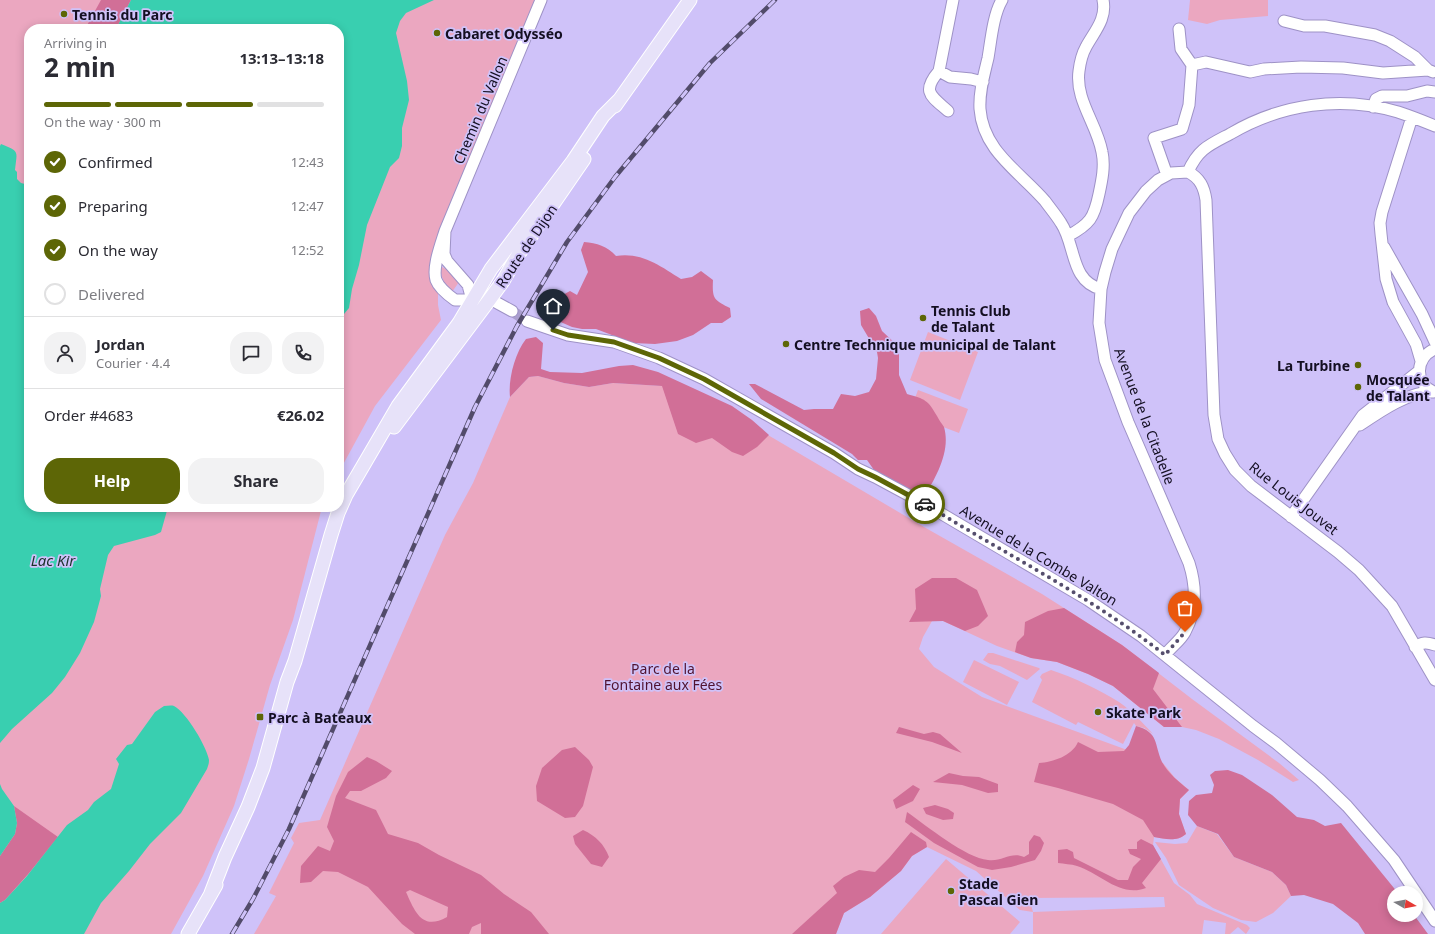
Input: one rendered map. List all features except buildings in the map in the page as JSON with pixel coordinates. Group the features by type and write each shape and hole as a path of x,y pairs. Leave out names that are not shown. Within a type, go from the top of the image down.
{"main road":[{"name":"Route de Dijon","path":"490,299 503,281 518,255 576,172 619,100 690,0"},
{"name":"Route de Dijon","path":"371,453 398,406 459,323 491,269 573,161 603,116 619,100"},
{"name":"Route de Dijon","path":"490,299 492,289 499,275 538,217 555,185"},
{"path":"458,341 471,315 472,300 490,299"},
{"path":"344,500 371,453 396,424 490,299"},
{"path":"211,893 248,808 263,768 287,682 295,661 338,512"},
{"path":"188,934 230,860 262,794 278,746 297,674 295,661"},
{"path":"278,746 276,741 288,694 287,682"}],"street":[{"name":"Chemin du Vallon","path":"445,231 444,254 447,261 468,285 472,300 455,300 441,288 436,280 435,270 445,231 541,0"},
{"path":"948,111 931,96 929,90 932,80 939,71 953,0"},
{"path":"1002,0 996,16 983,82 980,111 989,139 1000,157 1045,201 1062,224 1068,236 1077,268 1082,276 1093,287 1101,289"},
{"path":"1068,236 1084,226 1091,219 1095,211 1102,177 1103,165 1100,145 1083,104 1078,80 1079,69 1084,52 1103,17 1103,0"},
{"path":"1284,21 1304,26 1325,26 1375,35 1390,41 1415,57 1432,72"},
{"path":"1166,175 1154,138 1182,129 1189,105 1192,65 1181,49 1179,29"},
{"path":"1192,65 1206,62 1250,72 1264,69 1301,67 1343,68 1384,74 1432,72"},
{"path":"939,71 950,77 983,82"},
{"path":"1373,107 1376,99 1382,96 1407,96 1427,91 1435,92"},
{"path":"1188,172 1196,156 1204,148 1242,127 1264,117 1293,108 1322,104 1343,104 1373,107 1398,112 1435,126"},
{"path":"1412,117 1382,212 1380,234 1383,245 1386,279 1393,302 1416,344 1423,384 1427,389 1434,392"},
{"name":"Avenue de la Citadelle","path":"1165,655 1185,632 1193,610 1195,590 1193,576 1189,562 1128,422 1105,360 1099,323 1101,289 1112,249 1129,213 1146,191 1166,175 1177,172 1188,172"},
{"name":"Rue Louis Jouvet","path":"1188,172 1196,176 1201,182 1205,192 1214,415 1218,439 1228,461 1244,480 1291,518 1338,552 1359,570 1392,606 1435,680"},
{"path":"1383,245 1422,314 1435,342"},
{"path":"490,299 512,311"},
{"name":"Avenue de la Combe Valton","path":"527,321 568,335 614,342 659,358 704,379 834,453 858,469 925,504 1088,600 1141,636 1276,743 1320,780 1347,806 1394,860 1435,921"},
{"path":"1291,518 1363,415 1420,366 1429,352 1435,349"},
{"path":"1354,428 1371,417 1412,396 1423,392 1434,392"},
{"path":"1415,647 1427,642 1435,645"}],"green space":[{"path":"0,0 538,0 430,279 438,293 438,305 441,320 375,406 344,463 344,24 24,24 24,512 321,512 293,620 270,685 234,806 203,876 171,934 0,934"},
{"path":"1190,0 1268,0 1268,16 1220,20 1207,24 1188,20"},
{"path":"440,266 446,269 459,282 452,292 443,280"},
{"path":"928,332 978,352 960,400 910,380"},
{"name":"Parc de la Fontaine aux Fées","path":"538,376 564,383 589,387 613,383 662,386 724,409 924,527 1042,594 1122,645 1279,763 1299,780 1293,782 1258,760 1219,739 1196,730 1182,727 1164,727 1113,686 1057,662 1031,658 997,646 943,621 932,621 923,637 919,649 934,667 982,697 1163,763 1175,778 1189,790 1180,799 1179,814 1186,834 1183,837 1175,839 1154,837 1153,845 1174,883 1190,895 1197,904 1247,925 1250,928 1246,934 1238,927 1230,934 1225,934 1226,923 1204,920 1202,934 1033,934 1033,912 1020,910 976,871 927,847 912,856 901,871 870,897 844,913 836,934 254,934 276,896 269,893 294,843 291,838 299,823 320,820 445,535 473,483 510,397 529,377","holes":["1164,897 1165,907 1033,912 1029,898"]},
{"path":"918,390 968,409 959,433 909,414"},
{"path":"988,653 993,653 1040,669 1027,680 1000,666 990,664 983,660"},
{"path":"974,660 1019,682 1007,705 963,682"},
{"path":"1051,670 1086,684 1119,702 1133,713 1153,734 1144,728 1136,726 1134,723 1123,744 1078,722 1076,725 1032,702 1042,680 1040,677 1042,674"},
{"path":"1197,826 1217,834 1234,857 1272,872 1286,885 1291,896 1273,913 1256,922 1241,920 1213,908 1179,885 1166,858 1155,842 1175,844 1187,843"},
{"name":"Stade Pascal Gien","path":"946,859 1020,922 1010,934 881,934"}],"shaded area":[{"path":"101,0 131,0 119,24 88,24"},
{"path":"584,242 602,246 616,256 634,256 650,261 681,279 692,277 701,271 713,280 713,291 715,298 720,303 730,308 731,317 722,323 711,323 693,335 677,341 655,344 633,343 596,329 572,327 547,316 550,306 554,300 570,291 577,295 588,272 581,250"},
{"path":"869,308 876,316 882,331 899,347 899,375 907,394 918,397 928,403 944,427 946,445 944,454 941,464 924,497 898,485 874,470 867,460 858,460 852,454 761,399 749,384 755,384 804,410 833,409 841,394 855,396 869,392 876,379 878,358 877,352 861,325 860,311"},
{"path":"536,337 543,343 541,369 550,372 582,373 633,365 658,372 732,406 752,420 769,435 757,447 743,456 732,452 712,438 696,443 678,434 662,386 613,383 589,387 564,383 538,376 529,377 510,397 511,374 519,351 526,339"},
{"path":"932,578 956,578 977,590 988,616 978,626 965,631 943,621 909,622 916,609 915,589"},
{"path":"1064,608 1122,645 1159,673 1153,689 1182,727 1164,727 1113,686 1088,674 1057,662 1031,658 1015,652 1017,642 1024,635 1025,622 1048,611"},
{"path":"1136,726 1152,735 1164,766 1189,790 1180,799 1179,814 1186,834 1182,837 1171,839 1154,837 1143,820 1113,804 1034,782 1039,763 1067,755 1078,742 1098,752 1124,751 1129,745"},
{"path":"899,727 924,734 933,732 940,734 962,753 932,742 896,733"},
{"path":"575,747 589,760 593,767 583,806 575,817 565,818 537,801 536,786 542,768 562,750"},
{"path":"367,757 392,771 386,778 361,791 350,791 345,798 376,810 388,834 418,843 481,875 504,894 531,912 549,934 481,934 481,923 472,927 469,934 415,934 402,924 368,887 338,872 323,871 311,882 300,883 301,866 318,846 330,851 334,841 327,827 336,796 348,772","holes":["410,890 448,907 447,917 438,921 425,921 416,912 406,892"]},
{"path":"1228,770 1242,775 1272,795 1297,817 1314,820 1325,826 1341,823 1392,886 1387,886 1387,922 1419,922 1428,934 1365,934 1358,923 1333,904 1304,895 1291,896 1286,885 1272,872 1234,857 1218,834 1197,826 1188,815 1189,801 1196,795 1212,793 1214,785 1210,775 1215,771"},
{"path":"949,773 979,777 998,784 998,792 988,793 962,785 933,782"},
{"path":"913,785 920,789 913,801 896,809 893,800"},
{"path":"935,805 948,809 954,813 953,819 943,820 926,814 923,808"},
{"path":"14,806 58,837 30,872 5,900 0,903 0,856 15,834 17,823"},
{"path":"907,812 958,848 979,858 998,860 1015,855 1024,857 1029,854 1029,842 1034,835 1040,837 1044,843 1035,860 1011,867 992,870 978,867 934,843 905,822"},
{"path":"583,830 592,835 605,848 609,857 602,867 591,864 575,844 573,836"},
{"path":"911,832 926,842 927,847 912,856 901,871 870,897 844,913 836,934 792,934 837,893 833,886 844,877 859,870 875,872"},
{"path":"1141,839 1153,845 1161,859 1142,883 1146,888 1127,890 1110,883 1086,869 1070,864 1058,863 1058,850 1067,849 1073,852 1074,858 1118,880 1128,880 1133,867 1141,859 1130,854 1128,849 1137,849 1137,842"}],"water":[{"path":"131,0 434,0 406,13 400,21 396,33 407,81 409,100 402,128 402,146 399,158 390,167 367,225 349,308 344,314 344,24 119,24"},
{"name":"Lac Kir","path":"1,144 16,152 15,170 17,172 17,179 24,184 24,512 167,512 161,532 114,546 108,555 100,589 101,596 94,622 80,653 65,677 52,693 12,729 0,743"},
{"path":"164,706 174,706 190,722 204,747 209,760 207,769 181,813 150,844 101,903 84,934 0,934 0,903 5,900 27,876 67,825 88,810 94,802 111,789 119,764 116,759 127,745 132,744 155,712"},
{"path":"0,784 14,806 17,823 15,834 0,856"}],"tunnel":[{"path":"512,311 527,321"}],"railway":[{"path":"232,934 253,899 289,829 475,407 517,326 567,242 615,177 710,63 775,0"}],"way so far":[{"path":"925,504 1088,600 1141,636 1165,655 1185,632"}],"place":[{"name":"Tennis du Parc","path":"64,14"},
{"name":"Cabaret Odysséo","path":"437,33"},
{"name":"Tennis Club de Talant","path":"923,318"},
{"name":"Centre Technique municipal de Talant","path":"786,344"},
{"name":"La Turbine","path":"1358,365"},
{"name":"Mosquée de Talant","path":"1358,387"},
{"name":"Skate Park","path":"1098,712"},
{"name":"Parc à Bateaux","path":"260,717"},
{"name":"Stade Pascal Gien","path":"951,891"}],"route":[{"path":"553,330 568,335 614,342 659,358 704,379 834,453 858,469 925,504"}]}
